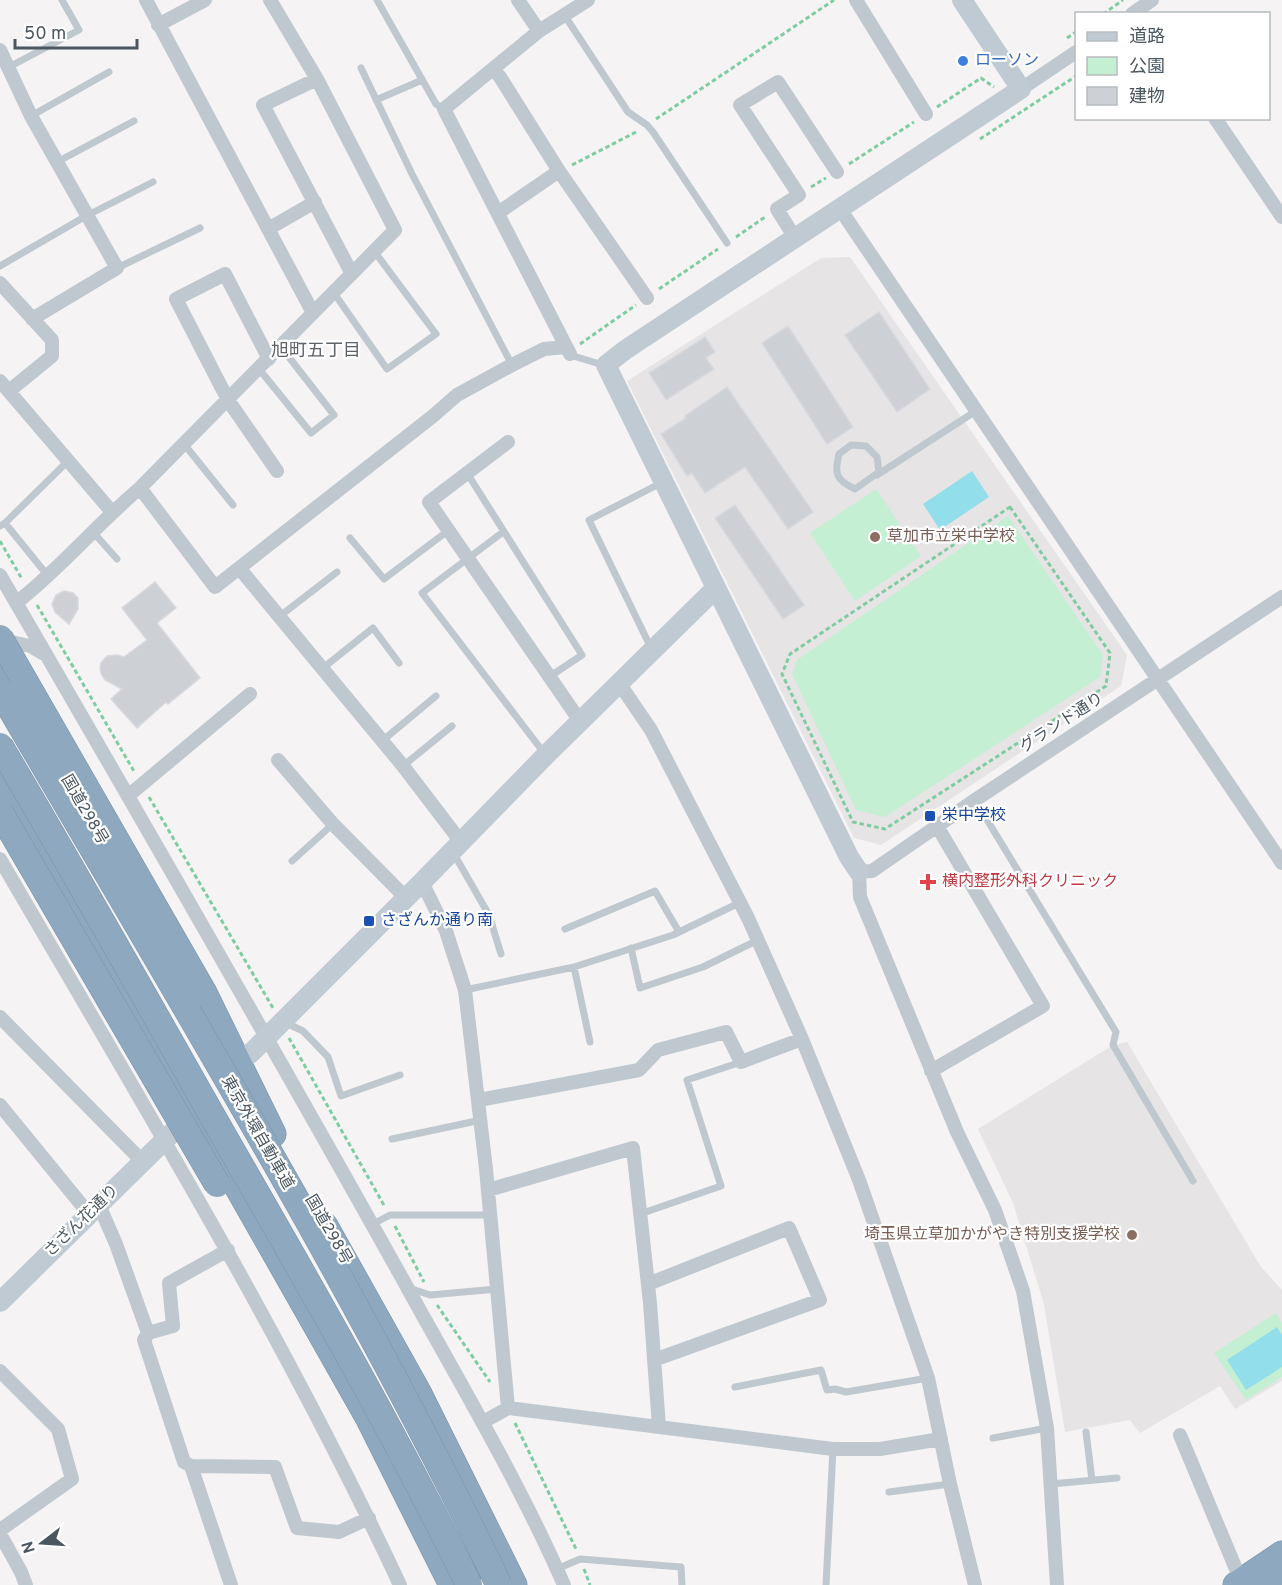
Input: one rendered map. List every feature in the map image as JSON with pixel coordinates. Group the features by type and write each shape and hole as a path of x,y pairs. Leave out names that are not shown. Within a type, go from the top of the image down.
{"highway":[{"path":"0,639 204,993 273,1134"},
{"name":"国道298号","path":"0,665 273,1134 418,1392 514,1585"},
{"name":"東京外環自動車道","path":"0,690 330,1261 403,1395 499,1585"},
{"name":"東京外環自動車道","path":"0,746 84,888 305,1278 384,1420 469,1585"},
{"path":"0,775 94,934 368,1417 452,1585"},
{"path":"0,812 217,1184 317,1327"},
{"path":"418,1392 477,1489 526,1585"},
{"path":"368,1417 419,1539 441,1585"},
{"path":"1238,1583 1282,1554"},
{"path":"1270,1585 1282,1577"}],"street":[{"path":"146,0 313,313"},
{"path":"158,25 206,0"},
{"path":"16,603 30,593 112,512 140,488 395,230 317,79 270,0"},
{"path":"518,0 539,31"},
{"path":"568,351 444,109 539,31 588,0"},
{"path":"856,0 926,114"},
{"path":"962,0 1021,89"},
{"path":"0,50 31,116 117,268 32,320"},
{"path":"1057,1585 1047,1428 1023,1292 995,1209 957,1132 860,897 859,872 849,857 606,365 625,350 1075,53"},
{"path":"493,69 559,171 647,298"},
{"path":"317,79 263,105 352,274"},
{"path":"795,238 777,210 799,195 740,105 778,82 837,172"},
{"path":"1216,120 1282,218"},
{"path":"498,213 559,171"},
{"path":"268,229 315,202"},
{"path":"840,209 1282,863"},
{"path":"269,359 225,274 176,299 228,400 277,471"},
{"path":"0,284 52,340 52,356 4,386 112,512"},
{"path":"140,488 215,587 457,395 544,349 568,351"},
{"path":"508,442 429,502 580,721"},
{"path":"240,569 403,766 457,846"},
{"path":"0,575 373,1224 483,1422 564,1585"},
{"path":"250,1054 619,682 716,588"},
{"name":"グランド通り","path":"859,872 872,871 975,800 1282,597"},
{"path":"0,639 30,646 46,655"},
{"path":"619,682 651,730 741,902 802,1039 859,1180 928,1378 950,1484 975,1585"},
{"path":"129,796 250,694"},
{"path":"278,760 333,824 406,898"},
{"path":"931,1071 1043,1006 937,826"},
{"path":"0,859 169,1136 304,1390 400,1585"},
{"path":"422,882 446,931 465,990 479,1100 508,1408"},
{"path":"0,1017 143,1162"},
{"path":"479,1100 639,1070 658,1050 726,1032 741,1062 802,1039"},
{"path":"0,1105 94,1209 116,1244 148,1333"},
{"name":"さざん花通り","path":"0,1302 169,1136"},
{"path":"488,1190 633,1148 648,1284 659,1427"},
{"path":"648,1284 789,1228 820,1300 654,1360"},
{"path":"228,1250 169,1283 173,1326 148,1333 144,1340 184,1462 191,1466 275,1467 297,1528 339,1532 369,1518"},
{"path":"0,1371 58,1429 72,1479 0,1532 26,1585"},
{"path":"483,1422 508,1408 833,1449 880,1449 941,1439"},
{"path":"1180,1435 1238,1583"},
{"path":"191,1466 231,1585"}],"lane":[{"path":"9,67 79,30 62,0"},
{"path":"377,0 436,104 444,109"},
{"path":"565,16 628,112 647,125 727,243"},
{"path":"361,68 412,174 512,365"},
{"path":"31,116 109,72"},
{"path":"376,100 422,80"},
{"path":"57,162 134,121"},
{"path":"0,266 86,216 153,182"},
{"path":"117,268 200,228"},
{"path":"334,292 387,369 436,334 374,251"},
{"path":"259,369 311,433 334,415 281,347"},
{"path":"568,351 606,365"},
{"path":"867,481 879,472 877,457 866,446 851,445 839,454 835,468 842,482 855,489 976,411"},
{"path":"184,444 233,505"},
{"path":"48,576 3,524 69,460"},
{"path":"467,473 582,655 549,676"},
{"path":"652,651 589,520 663,482"},
{"path":"350,538 384,579 449,530"},
{"path":"93,532 117,559"},
{"path":"503,532 422,593 546,755"},
{"path":"280,616 337,572"},
{"path":"323,668 373,628 399,663"},
{"path":"382,741 436,696"},
{"path":"403,766 452,726"},
{"path":"975,800 1116,1032 1113,1045 1193,1181"},
{"path":"292,861 333,824"},
{"path":"457,846 489,915 501,954"},
{"path":"565,929 655,891 679,932"},
{"path":"465,990 574,967 679,932 741,902"},
{"path":"631,948 640,988 703,967 758,940"},
{"path":"574,967 590,1042"},
{"path":"282,1021 303,1031 328,1057 341,1096 400,1075"},
{"path":"640,1214 721,1186 687,1080 741,1062"},
{"path":"392,1139 481,1120"},
{"path":"373,1224 390,1215 490,1215"},
{"path":"407,1287 430,1295 497,1289"},
{"path":"735,1387 820,1370 827,1390 835,1389 846,1392 928,1378"},
{"path":"993,1438 1047,1428"},
{"path":"1086,1432 1092,1480"},
{"path":"826,1585 833,1449"},
{"path":"1051,1484 1118,1478"},
{"path":"889,1492 950,1484"},
{"path":"557,1569 580,1558 681,1568 682,1585"}],"path":[{"path":"559,171 647,125 834,0"},
{"path":"1106,12 1123,0"},
{"path":"1010,507 1110,653 1106,686 885,829 853,822 782,675 790,654 1010,507"},
{"path":"0,541 282,1021 295,1051 390,1215 430,1295 508,1408 580,1558 590,1585"}],"shaded area":[{"name":"草加市立栄中学校","path":"850,257 1127,655 1121,686 881,845 854,838 627,381 821,258"},
{"name":"埼玉県立草加かがやき特別支援学校","path":"1127,1042 1261,1267 1282,1290 1282,1381 1235,1409 1220,1386 1140,1433 1130,1420 1065,1432 1044,1304 1013,1203 978,1129 1113,1045"}],"green space":[{"path":"876,489 921,556 855,601 810,533"},
{"path":"1008,516 1103,655 1100,677 885,817 856,810 792,674 797,660"},
{"path":"1276,1313 1282,1323 1282,1377 1246,1400 1214,1353"}],"water":[{"path":"972,471 989,497 940,530 923,504"},
{"path":"1277,1327 1282,1335 1282,1367 1246,1390 1227,1360"}],"building":[{"path":"879,312 930,389 897,412 845,335"},
{"path":"788,326 853,427 827,444 762,343"},
{"path":"705,337 715,352 706,358 714,369 666,400 649,373"},
{"path":"727,387 813,512 788,529 745,467 705,493 692,473 687,476 661,434"},
{"path":"735,505 804,605 783,619 715,518"},
{"path":"155,582 176,608 157,623 200,678 168,704 166,702 137,728 111,699 122,689 105,680 100,668 107,656 124,657 147,640 122,608"},
{"path":"64,591 73,593 78,598 78,609 69,624 55,612 52,604 56,595"}],"place":[{"name":"ローソン","path":"963,61"},
{"name":"草加市立栄中学校","path":"875,537"},
{"name":"栄中学校","path":"930,816"},
{"name":"横内整形外科クリニック","path":"928,882"},
{"name":"さざんか通り南","path":"369,921"},
{"name":"埼玉県立草加かがやき特別支援学校","path":"1132,1235"}],"district":[{"name":"旭町五丁目","path":"316,351"}]}
